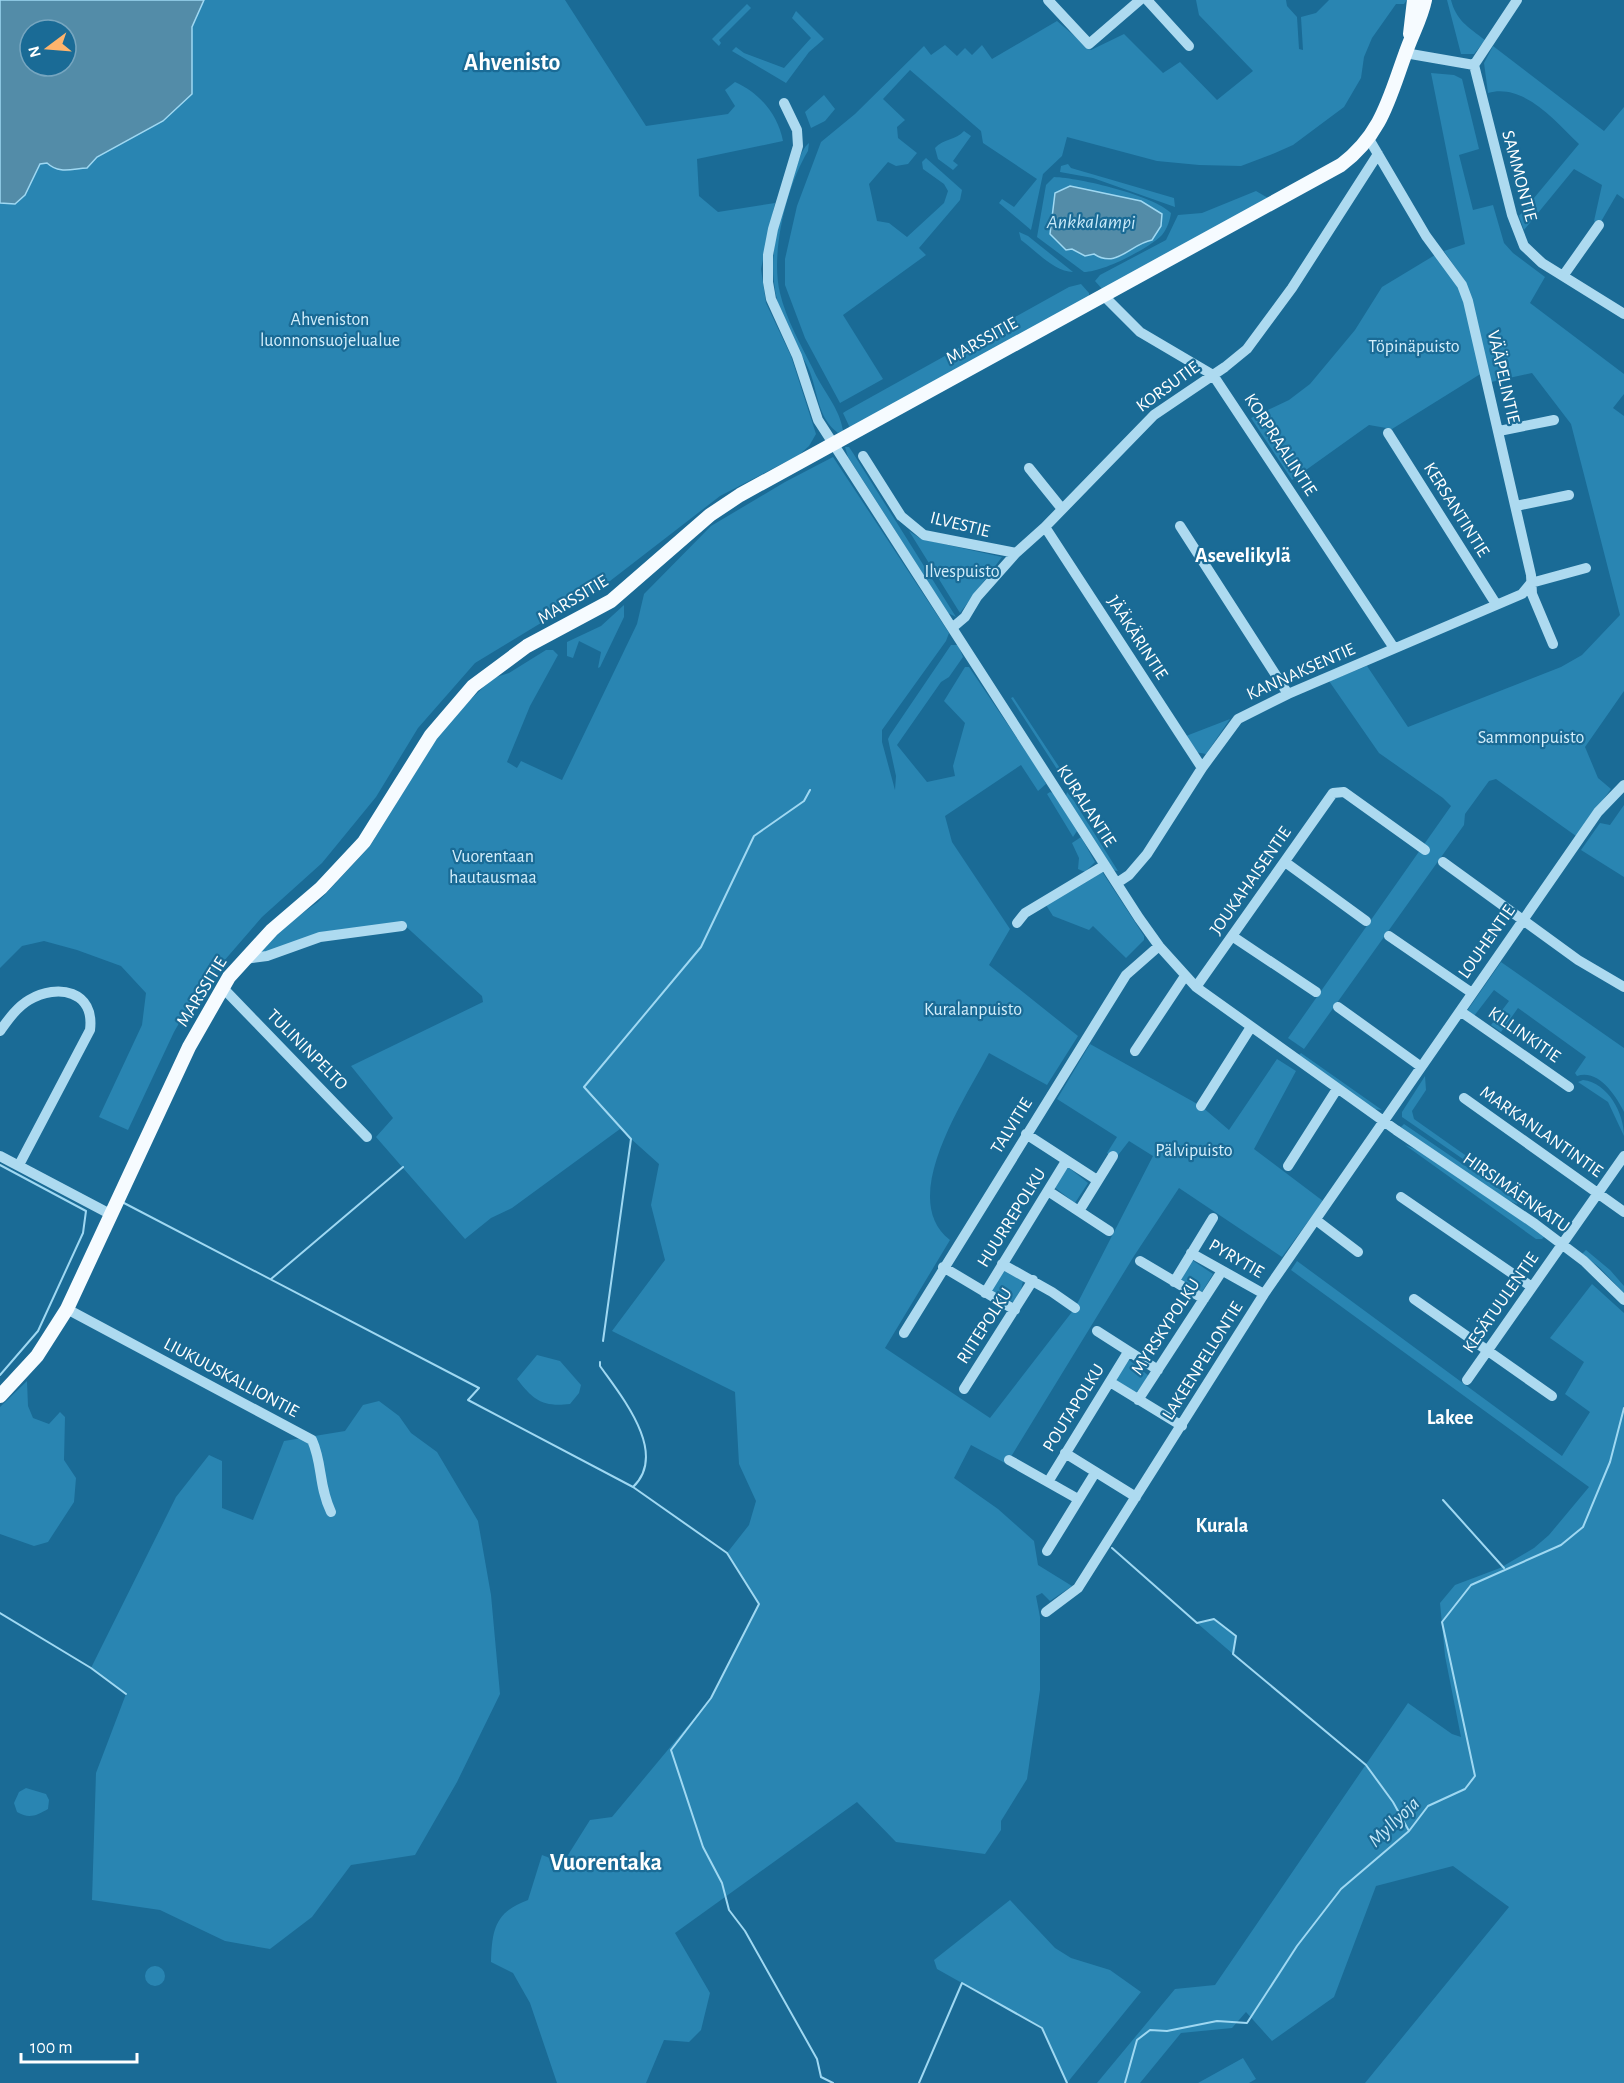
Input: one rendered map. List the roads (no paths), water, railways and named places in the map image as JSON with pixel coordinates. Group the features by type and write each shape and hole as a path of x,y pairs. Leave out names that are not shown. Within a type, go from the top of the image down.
{"main road":[{"name":"MARSSITIE","path":"1407,48 1414,0"},
{"name":"MARSSITIE","path":"0,1396 38,1356 68,1309 189,1047 223,988 245,959 272,930 321,888 364,842 431,735 472,686 527,646 611,601 724,505 1341,165 1369,139 1390,102 1407,48 1421,19 1425,0"}],"street":[{"path":"1048,0 1089,44 1140,0"},
{"path":"1147,0 1189,46"},
{"path":"1407,48 1474,65 1517,0"},
{"name":"SAMMONTIE","path":"1474,65 1518,236 1530,255 1624,314"},
{"name":"KURALANTIE","path":"784,103 797,130 798,147 773,229 768,255 768,282 771,299 797,357 818,420 1159,946 1196,987 1383,1121"},
{"name":"VÄÄPELINTIE","path":"1369,139 1426,237 1462,285 1468,301 1516,506 1532,594 1553,644"},
{"name":"KORSUTIE","path":"952,628 965,617 977,597 1016,553 1045,527 1154,415 1247,349 1264,328 1378,154"},
{"path":"1563,276 1599,225"},
{"name":"KORPRAALINTIE","path":"1103,295 1140,332 1213,375 1394,648"},
{"path":"1498,431 1554,420"},
{"name":"KERSANTINTIE","path":"1388,433 1496,604"},
{"name":"ILVESTIE","path":"863,456 901,516 924,535 1016,553"},
{"path":"1029,468 1062,509"},
{"path":"1516,506 1569,495"},
{"path":"1180,526 1288,694"},
{"name":"JÄÄKÄRINTIE","path":"1045,527 1202,768"},
{"path":"1530,583 1586,568"},
{"name":"KANNAKSENTIE","path":"1117,883 1129,875 1147,854 1202,768 1238,719 1288,694 1522,594 1530,583"},
{"name":"LOUHENTIE","path":"1383,1121 1598,812 1624,785"},
{"name":"JOUKAHAISENTIE","path":"1196,987 1334,794 1344,792 1425,850"},
{"path":"1285,862 1366,921"},
{"path":"1443,862 1578,960 1624,987"},
{"path":"1017,923 1025,913 1105,865"},
{"path":"245,959 267,956 320,937 402,926"},
{"path":"1232,936 1316,992"},
{"path":"1389,936 1472,993"},
{"name":"TALVITIE","path":"904,1333 1126,975 1159,946"},
{"path":"1136,1050 1185,976"},
{"name":"TULININPELTO","path":"223,988 367,1137"},
{"path":"0,1031 28,1001 50,992 65,992 80,998 88,1005 92,1015 90,1030 19,1165"},
{"path":"1338,1007 1420,1066"},
{"name":"KILLINKITIE","path":"1460,1011 1569,1087"},
{"path":"1201,1106 1251,1027"},
{"path":"1288,1166 1337,1089"},
{"name":"MARKANLANTINTIE","path":"1464,1098 1624,1212"},
{"name":"LAKEENPELLONTIE","path":"1046,1612 1078,1588 1264,1294 1383,1121"},
{"name":"HIRSIMÄENKATU","path":"1383,1121 1563,1245 1584,1261 1624,1300"},
{"path":"1026,1134 1097,1180"},
{"path":"0,1156 110,1214"},
{"path":"1079,1211 1113,1156"},
{"name":"KESÄTUULENTIE","path":"1467,1380 1624,1156"},
{"name":"HUURREPOLKU","path":"985,1293 1066,1161"},
{"path":"1048,1191 1109,1231"},
{"path":"1401,1197 1532,1287"},
{"path":"1174,1282 1213,1218"},
{"path":"1316,1220 1358,1252"},
{"name":"PYRYTIE","path":"1191,1253 1264,1294"},
{"path":"1140,1261 1204,1299"},
{"path":"1002,1264 1033,1280 1075,1308"},
{"path":"944,1267 1016,1310"},
{"name":"MYRSKYPOLKU","path":"1138,1400 1222,1271"},
{"name":"RIITEPOLKU","path":"964,1389 1033,1280"},
{"path":"1414,1299 1552,1396"},
{"name":"LIUKUUSKALLIONTIE","path":"68,1309 312,1440 319,1456 322,1493 331,1512"},
{"path":"1097,1331 1158,1370"},
{"name":"POUTAPOLKU","path":"1048,1482 1128,1352"},
{"path":"1110,1382 1182,1426"},
{"path":"1065,1453 1136,1497"},
{"path":"1009,1460 1078,1499"},
{"path":"1047,1551 1095,1473"}],"water":[{"path":"0,0 204,0 192,27 192,94 163,121 97,157 87,168 61,170 47,163 40,164 25,195 15,204 0,203"},
{"name":"Ankkalampi","path":"1070,186 1141,201 1162,214 1161,226 1152,240 1110,259 1094,254 1085,256 1072,249 1066,250 1050,234 1055,193"}],"waterway":[{"path":"603,1341 631,1139 584,1087 701,947 754,836 804,801 810,790"},
{"path":"0,1165 86,1211 83,1233 38,1331 0,1375"},
{"path":"271,1279 403,1167"},
{"path":"124,1203 479,1388 468,1400 633,1487"},
{"path":"600,1362 600,1366 638,1425 644,1442 646,1458 643,1473 633,1487 727,1553 759,1604 711,1698 671,1750 703,1847 722,1883 729,1910 745,1931 817,2059 821,2077 833,2083"},
{"name":"Myllyoja","path":"1125,2083 1137,2040 1150,2030 1167,2031 1217,2021 1247,2023 1297,1946 1341,1889 1409,1831 1428,1806 1465,1789 1475,1776 1442,1622 1471,1585 1561,1545 1583,1527 1610,1462 1624,1408"},
{"path":"1443,1500 1504,1568"},
{"path":"1112,1548 1197,1623 1214,1619 1236,1636 1233,1654 1366,1765 1393,1802 1409,1831"},
{"path":"0,1613 91,1668 126,1694"},
{"path":"919,2083 962,1983 1042,2028 1067,2083"}],"district":[{"name":"Ahvenisto","path":"512,63"},
{"name":"Asevelikylä","path":"1243,555"},
{"name":"Lakee","path":"1450,1418"},
{"name":"Kurala","path":"1222,1526"},
{"name":"Vuorentaka","path":"606,1863"}],"park label":[{"name":"Ahveniston luonnonsuojelualue","path":"330,330"},
{"name":"Töpinäpuisto","path":"1414,347"},
{"name":"Ilvespuisto","path":"962,572"},
{"name":"Sammonpuisto","path":"1531,738"},
{"name":"Vuorentaan hautausmaa","path":"493,867"},
{"name":"Kuralanpuisto","path":"973,1010"},
{"name":"Pälvipuisto","path":"1194,1151"}]}
